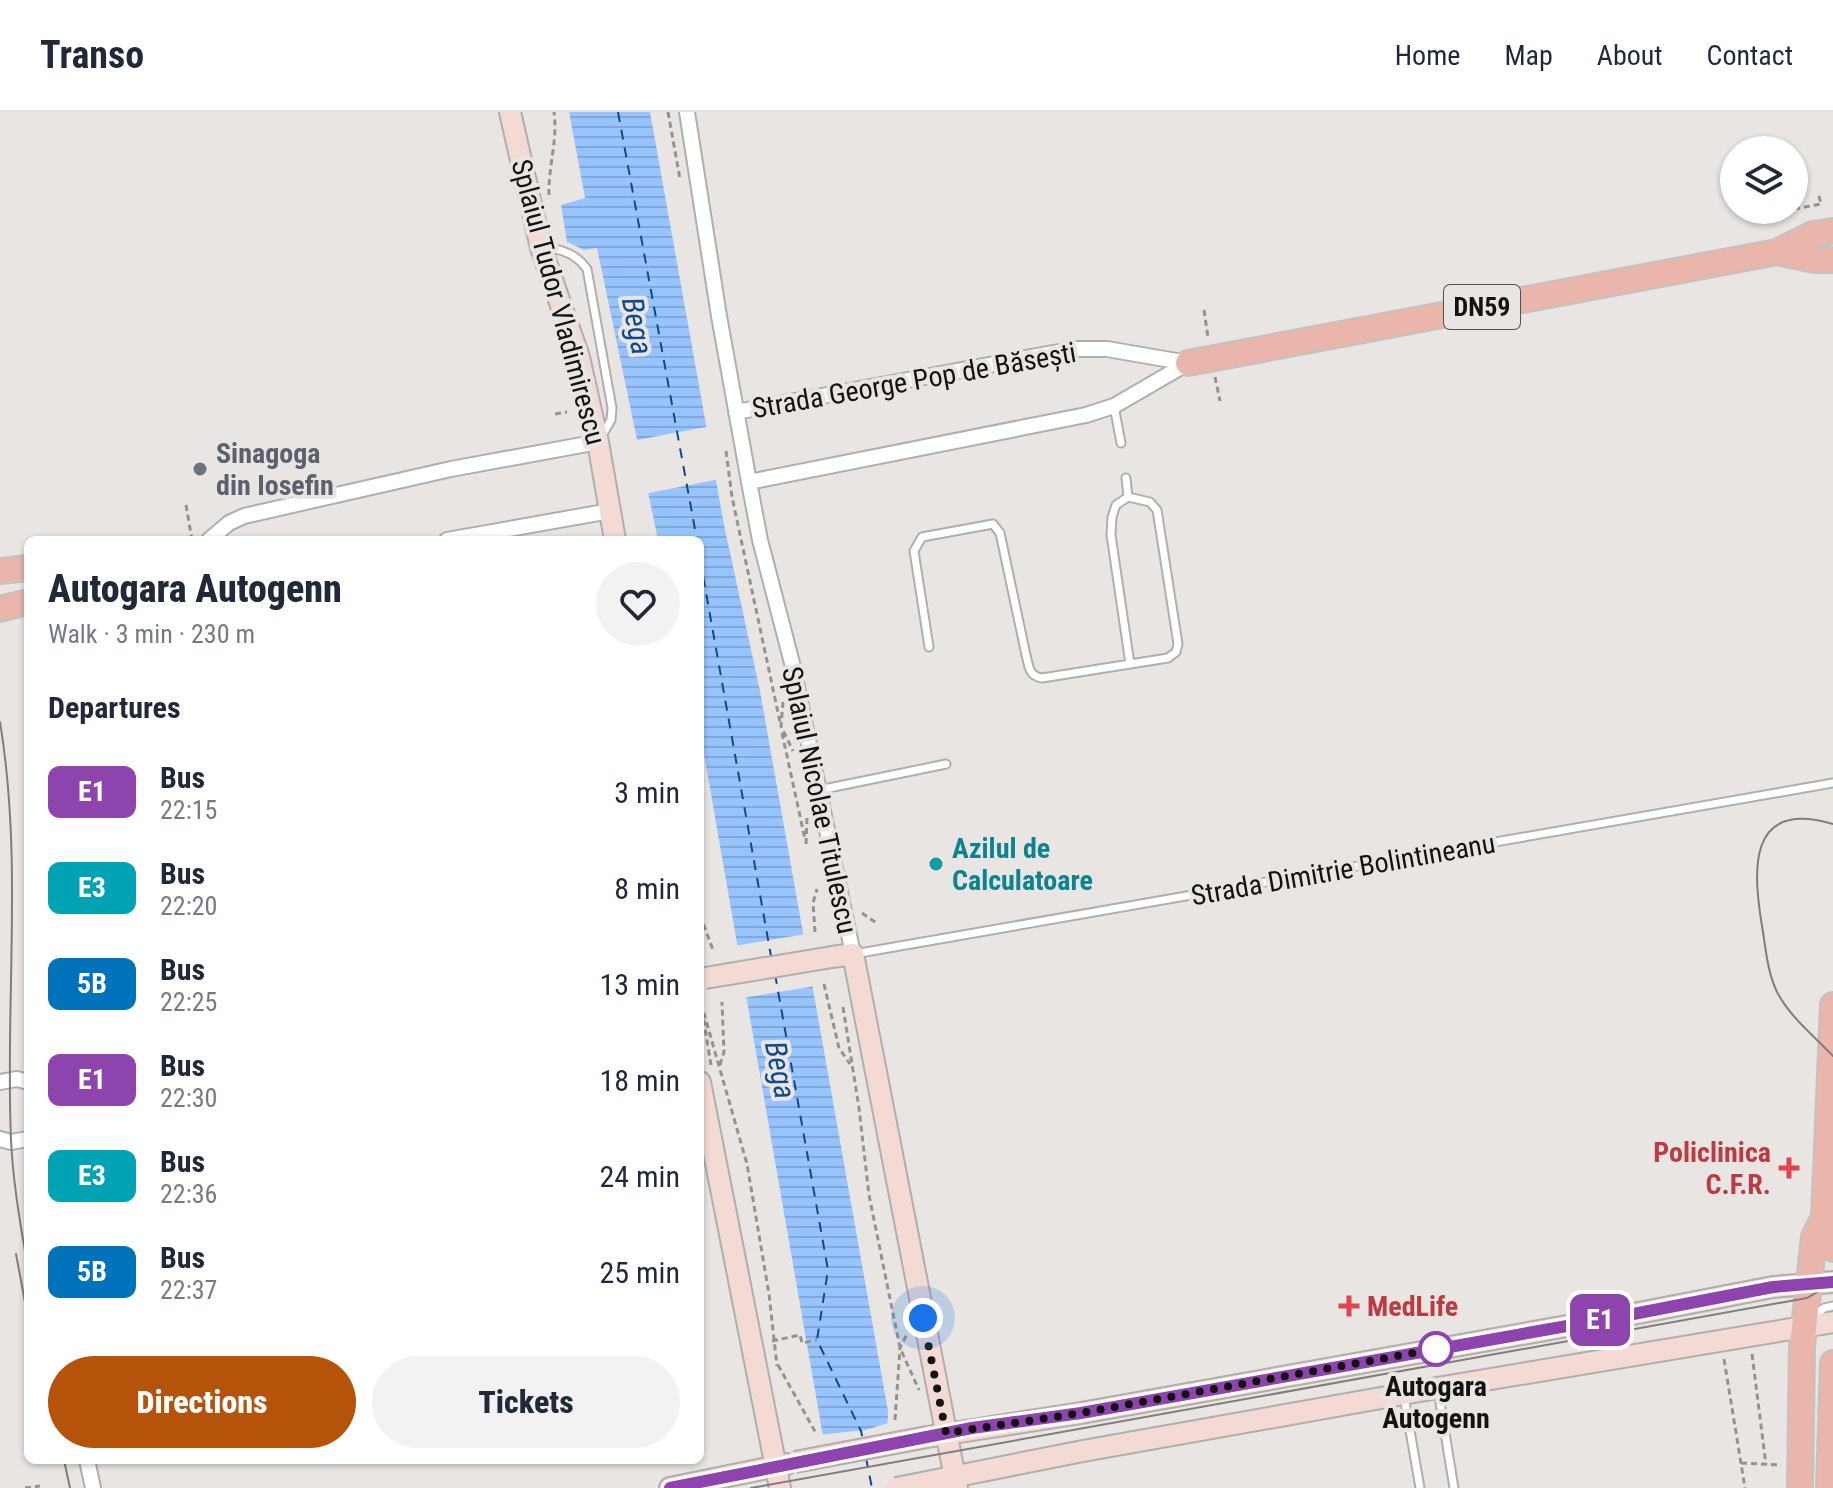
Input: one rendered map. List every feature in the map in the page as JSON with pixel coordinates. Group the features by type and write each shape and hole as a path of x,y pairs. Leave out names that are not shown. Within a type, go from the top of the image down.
{"main road":[{"name":"Splaiul Tudor Vladimirescu","path":"510,112 541,248 579,357 614,536"},
{"name":"Strada George Pop de Băsești","path":"1188,363 1777,252 1813,234 1833,231"},
{"name":"Strada George Pop de Băsești","path":"1777,252 1815,260 1833,260"},
{"path":"0,571 24,568"},
{"path":"0,609 24,603"},
{"path":"704,979 853,954"},
{"name":"Splaiul Nicolae Titulescu","path":"853,954 936,1435 950,1482"},
{"path":"1795,1477 1804,1326 1821,1282 1814,1237 1824,1217 1833,1005"},
{"path":"704,1100 785,1464 780,1488"},
{"path":"1824,1217 1832,1235 1833,1249"},
{"path":"670,1488 936,1435 1096,1410 1821,1282"},
{"path":"896,1488 950,1482 1437,1388 1833,1322"},
{"path":"1831,1473 1833,1363"}],"street":[{"name":"Splaiul Nicolae Titulescu","path":"687,112 749,482 853,954"},
{"name":"Strada George Pop de Băsești","path":"736,412 1075,349 1107,349 1188,363"},
{"name":"Strada George Pop de Băsești","path":"749,482 1086,415 1114,406 1188,363"},
{"path":"214,536 229,523 244,516 451,469 598,442"},
{"path":"469,536 610,511"},
{"path":"0,1082 24,1081"},
{"path":"0,1139 11,1142 24,1140"},
{"path":"88,1464 93,1488"}],"lane":[{"path":"541,248 554,248 579,258 587,269 612,408 611,420 598,442"},
{"path":"1114,406 1121,443"},
{"path":"1126,478 1128,497"},
{"path":"929,647 914,551 917,542 922,537 993,524 1000,533 1030,673 1035,677 1042,678 1168,658 1176,652 1178,644 1157,510 1150,502 1136,496 1116,505 1111,535 1130,664"},
{"path":"819,790 946,764"},
{"name":"Strada Dimitrie Bolintineanu","path":"853,954 1833,783"},
{"path":"1804,1326 1824,1308 1833,1306"},
{"path":"1437,1388 1454,1488"},
{"path":"1404,1394 1420,1488"}],"path":[{"path":"550,200 549,171 556,127 554,112"},
{"path":"1808,207 1821,204 1819,196"},
{"path":"555,414 567,412"},
{"path":"732,497 806,844"},
{"path":"186,505 191,536"},
{"path":"815,932 813,903 817,889"},
{"name":"Splaiul Nicolae Titulescu","path":"861,912 878,924"},
{"path":"704,926 713,950"},
{"path":"824,984 839,1048 852,1067"},
{"path":"719,1068 724,1052 722,1002"},
{"path":"843,1004 869,1195 900,1348 913,1383 921,1393"},
{"path":"704,1014 747,1164 769,1294 776,1362 817,1435"},
{"path":"895,1420 900,1348 913,1323"},
{"path":"767,1341 800,1335 802,1343 817,1340"},
{"path":"1752,1354 1766,1465"},
{"path":"1724,1359 1745,1488"},
{"path":"1741,1463 1766,1465 1795,1477"},
{"path":"25,1488 40,1486"}],"water":[{"name":"Bega","path":"569,112 650,112 724,525 760,691 888,1411 887,1440 832,1488 704,754 704,536 657,536 597,248 584,250 567,242 561,205 585,198"}],"pier":[{"path":"711,426 720,479 644,494 632,441"},
{"path":"806,934 815,986 742,998 734,946"},
{"path":"892,1422 891,1439 902,1488 828,1488 818,1435 865,1430"}],"ferry route":[{"path":"618,112 696,536"},
{"path":"704,581 771,956"},
{"path":"775,974 828,1270 817,1340 863,1440"},
{"path":"866,1458 872,1488"}],"tram line":[{"path":"0,722 11,826 11,1140 24,1244"},
{"path":"1833,824 1804,819 1784,822 1770,831 1761,846 1757,887 1768,962 1777,992 1795,1018 1833,1056"},
{"path":"16,1254 24,1297"},
{"path":"751,1488 1807,1298 1833,1283"},
{"path":"65,1464 70,1488"}],"bus line":[{"name":"E1","path":"670,1488 972,1428 1081,1413 1773,1287 1833,1282"}],"place":[{"name":"Sinagoga din Iosefin","path":"200,469"},
{"name":"Azilul de Calculatoare","path":"936,864"},
{"name":"Policlinica C.F.R.","path":"1789,1168"},
{"name":"MedLife","path":"1349,1306"},
{"name":"Autogara Autogenn","path":"1436,1349"}],"route":[{"path":"923,1318 946,1433 1081,1413 1436,1349"}]}
